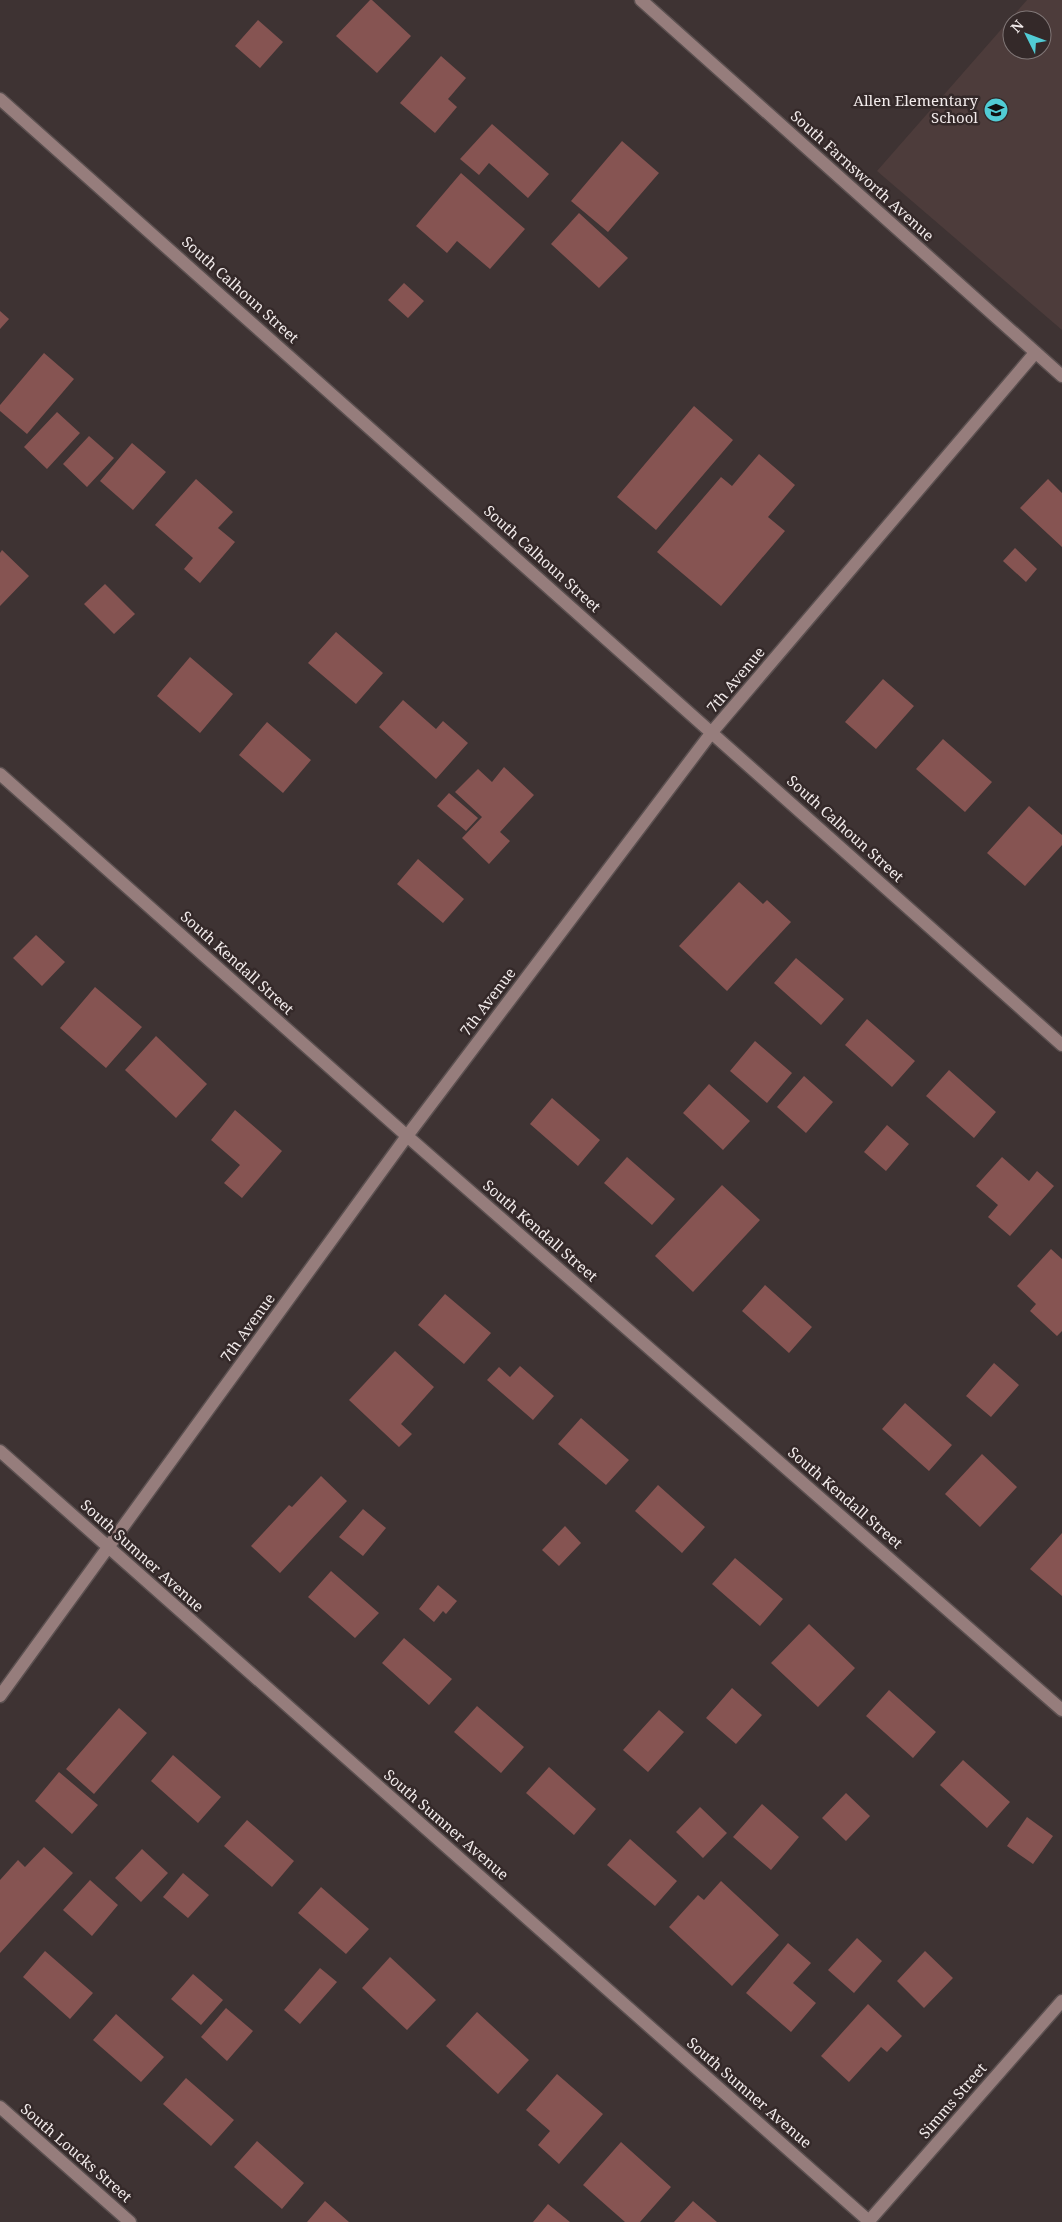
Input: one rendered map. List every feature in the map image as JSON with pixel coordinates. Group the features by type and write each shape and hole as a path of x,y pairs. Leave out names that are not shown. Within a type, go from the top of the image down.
{"street":[{"name":"South Farnsworth Avenue","path":"641,0 1062,376"},
{"name":"South Calhoun Street","path":"0,99 1062,1045"},
{"name":"7th Avenue","path":"0,1696 407,1136 712,732 1036,353"},
{"name":"South Kendall Street","path":"0,774 407,1136 1062,1710"},
{"name":"South Sumner Avenue","path":"0,1451 869,2222"},
{"name":"Simms Street","path":"869,2222 1062,2002"},
{"name":"South Loucks Street","path":"0,2108 130,2222"}],"shaded area":[{"name":"Allen Elementary School","path":"1027,0 1062,0 1062,330 877,171 1002,28 1002,60 1052,60 1052,10 1018,10"}],"building":[{"path":"370,0 411,36 377,73 336,36"},
{"path":"258,20 283,42 260,68 235,46"},
{"path":"441,56 466,78 448,99 457,107 435,133 400,103"},
{"path":"492,124 549,174 528,198 489,163 479,175 460,159"},
{"path":"622,141 659,173 608,232 571,201"},
{"path":"461,173 525,229 490,269 457,241 447,253 416,226"},
{"path":"579,213 628,258 599,288 551,244"},
{"path":"404,283 424,301 408,318 388,300"},
{"path":"0,311 9,319 0,329"},
{"path":"44,353 74,379 27,434 0,411 0,405"},
{"path":"694,406 733,440 656,530 617,497"},
{"path":"57,412 80,433 47,469 24,447"},
{"path":"89,436 114,458 87,487 63,464"},
{"path":"132,443 166,472 133,510 100,481"},
{"path":"759,454 795,485 768,517 785,531 721,606 657,552 721,477 732,486"},
{"path":"196,479 233,512 218,528 235,542 200,583 184,569 193,558 155,525"},
{"path":"1048,479 1062,493 1062,547 1020,508"},
{"path":"1015,548 1037,569 1026,582 1003,561"},
{"path":"2,550 29,576 0,606 0,553"},
{"path":"105,584 135,614 114,634 84,604"},
{"path":"336,632 383,673 356,704 308,663"},
{"path":"190,657 233,694 200,733 157,696"},
{"path":"883,679 914,706 876,749 845,722"},
{"path":"403,700 436,729 443,721 468,743 436,779 379,727"},
{"path":"267,722 311,760 283,793 239,755"},
{"path":"943,739 992,782 965,812 916,769"},
{"path":"504,767 534,795 500,832 510,841 489,864 462,838 482,817 455,792 478,769 492,782"},
{"path":"449,793 478,818 466,831 437,806"},
{"path":"1029,806 1062,835 1062,845 1025,886 987,853"},
{"path":"418,859 464,899 443,923 397,884"},
{"path":"739,882 763,904 767,900 791,922 727,991 679,946"},
{"path":"36,935 65,962 42,986 13,958"},
{"path":"796,958 844,999 821,1025 774,983"},
{"path":"95,987 142,1027 106,1068 60,1028"},
{"path":"867,1019 915,1061 892,1087 845,1045"},
{"path":"156,1036 207,1084 176,1118 125,1070"},
{"path":"755,1041 792,1073 767,1103 730,1071"},
{"path":"949,1070 996,1112 974,1138 926,1096"},
{"path":"804,1076 833,1102 806,1133 777,1107"},
{"path":"709,1084 750,1121 723,1150 683,1113"},
{"path":"552,1098 600,1140 578,1166 530,1124"},
{"path":"235,1110 282,1151 242,1198 224,1183 240,1165 211,1140"},
{"path":"887,1125 909,1144 886,1171 864,1152"},
{"path":"627,1157 675,1199 652,1225 604,1183"},
{"path":"1002,1157 1029,1181 1037,1171 1054,1186 1010,1236 988,1217 998,1205 976,1186"},
{"path":"722,1185 760,1220 693,1292 655,1256"},
{"path":"1051,1249 1062,1259 1062,1331 1057,1336 1030,1311 1036,1304 1017,1286"},
{"path":"765,1285 812,1327 789,1353 742,1311"},
{"path":"445,1294 491,1333 464,1364 418,1325"},
{"path":"395,1351 434,1387 401,1424 412,1434 399,1447 349,1400"},
{"path":"994,1363 1019,1385 991,1417 966,1396"},
{"path":"520,1366 554,1396 533,1420 487,1380 499,1367 510,1377"},
{"path":"905,1403 952,1445 929,1471 882,1429"},
{"path":"581,1418 629,1460 606,1485 558,1444"},
{"path":"982,1454 1017,1487 980,1527 945,1494"},
{"path":"321,1476 347,1501 280,1573 251,1546 289,1505 292,1507"},
{"path":"658,1485 705,1527 682,1553 635,1511"},
{"path":"363,1509 386,1528 363,1556 339,1537"},
{"path":"565,1526 581,1543 559,1566 542,1550"},
{"path":"1062,1533 1062,1596 1030,1569"},
{"path":"735,1558 783,1599 760,1626 712,1584"},
{"path":"331,1571 379,1613 355,1638 308,1597"},
{"path":"438,1585 457,1601 446,1614 443,1611 434,1622 419,1609"},
{"path":"809,1624 855,1668 818,1707 771,1663"},
{"path":"404,1638 452,1679 429,1705 382,1663"},
{"path":"732,1688 762,1715 736,1744 706,1718"},
{"path":"889,1690 936,1732 913,1758 866,1716"},
{"path":"477,1706 524,1747 501,1773 454,1732"},
{"path":"119,1708 147,1733 94,1794 66,1769"},
{"path":"659,1710 684,1732 648,1772 623,1750"},
{"path":"173,1755 221,1797 198,1823 151,1781"},
{"path":"963,1760 1010,1802 987,1828 940,1785"},
{"path":"549,1767 596,1809 574,1835 526,1793"},
{"path":"59,1772 98,1805 72,1834 35,1801"},
{"path":"846,1793 870,1816 846,1841 822,1818"},
{"path":"762,1804 799,1837 771,1870 733,1837"},
{"path":"700,1807 727,1833 703,1858 676,1832"},
{"path":"1027,1817 1053,1836 1033,1864 1007,1846"},
{"path":"247,1820 294,1861 272,1887 224,1846"},
{"path":"630,1839 677,1881 655,1906 607,1865"},
{"path":"44,1847 73,1873 0,1953 0,1880 18,1860 25,1867"},
{"path":"142,1849 168,1873 141,1902 115,1878"},
{"path":"183,1873 209,1895 188,1918 163,1897"},
{"path":"90,1880 118,1905 92,1936 63,1910"},
{"path":"721,1881 779,1935 732,1986 669,1927 698,1895 704,1900"},
{"path":"321,1887 369,1929 346,1954 298,1913"},
{"path":"857,1938 882,1961 854,1993 828,1970"},
{"path":"788,1943 811,1963 793,1983 816,2003 791,2032 746,1993"},
{"path":"45,1951 93,1993 70,2019 23,1977"},
{"path":"925,1951 953,1978 924,2008 897,1981"},
{"path":"390,1957 436,2000 407,2030 362,1988"},
{"path":"320,1968 337,1982 300,2024 284,2010"},
{"path":"193,1974 223,2000 201,2025 171,1999"},
{"path":"868,2004 902,2036 887,2052 881,2047 849,2082 821,2056"},
{"path":"226,2008 253,2031 227,2061 201,2037"},
{"path":"477,2012 529,2060 498,2094 446,2046"},
{"path":"116,2014 164,2057 141,2082 93,2040"},
{"path":"557,2074 603,2114 559,2164 538,2145 550,2131 526,2110"},
{"path":"186,2078 234,2120 211,2146 163,2104"},
{"path":"257,2141 304,2183 282,2209 234,2167"},
{"path":"621,2142 671,2187 640,2222 625,2222 583,2185"},
{"path":"325,2201 349,2222 307,2222"},
{"path":"693,2201 717,2222 674,2222"},
{"path":"548,2204 570,2222 533,2222"}],"place":[{"name":"Allen Elementary School","path":"996,110"}]}
